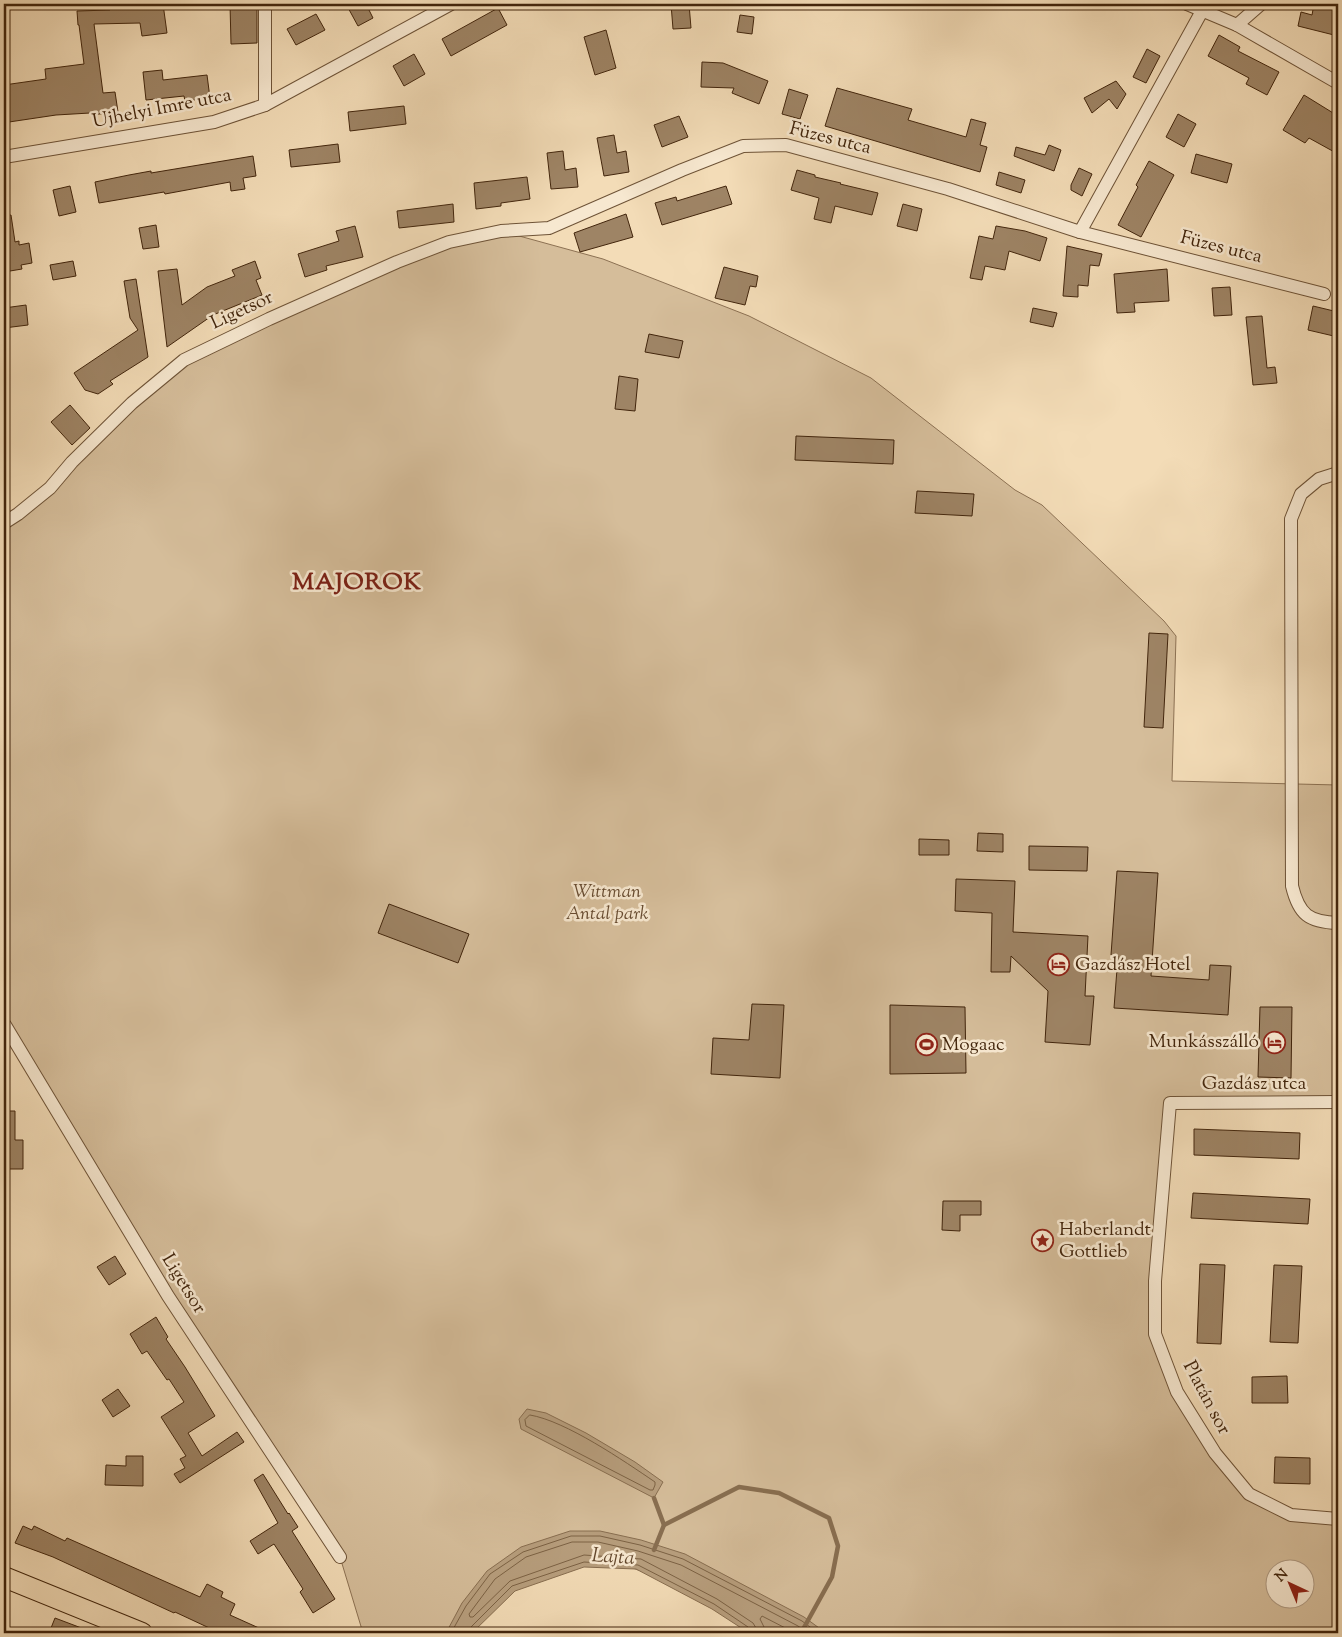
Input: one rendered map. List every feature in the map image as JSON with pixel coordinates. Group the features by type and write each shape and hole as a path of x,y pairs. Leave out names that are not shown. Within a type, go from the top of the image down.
{"main road":[{"path":"4,1577 110,1627 142,1633"}],"street":[{"path":"264,4 265,105"},
{"name":"Ujhelyi Imre utca","path":"4,157 214,122 265,105 451,4"},
{"path":"1187,4 1237,25 1338,83"},
{"path":"1237,25 1261,4"},
{"path":"1080,232 1202,10"},
{"name":"Füzes utca","path":"549,228 743,146 786,145 948,189 1080,232 1324,294"},
{"name":"Ligetsor","path":"4,523 50,488 72,462 132,403 184,360 361,277 449,242 501,230 549,228"},
{"path":"1338,473 1318,479 1301,494 1291,519 1291,559 1292,886 1295,901 1302,911 1313,920 1338,922"},
{"name":"Ligetsor","path":"4,1025 168,1296 340,1557"},
{"name":"Gazdász utca","path":"1170,1103 1338,1102"},
{"name":"Platán sor","path":"1170,1103 1155,1281 1155,1334 1176,1392 1215,1454 1249,1494 1290,1515 1338,1519"}],"green space":[{"name":"Wittman Antal park","path":"501,231 603,259 749,316 871,378 1015,490 1042,505 1164,621 1176,636 1172,781 1338,785 1338,1102 1170,1103 1155,1334 1177,1392 1249,1494 1287,1510 1338,1519 1338,1633 774,1633 733,1605 603,1557 528,1565 464,1633 363,1633 340,1557 150,1266 5,1025 4,523 184,360 361,277"}],"water":[{"path":"527,1409 546,1413 586,1433 635,1462 663,1482 654,1498 521,1429 519,1419"},
{"name":"Lajta","path":"570,1531 600,1531 641,1540 685,1554 804,1617 826,1633 749,1633 712,1609 636,1569 584,1567 515,1591 472,1633 446,1633 462,1603 487,1571 521,1547"}],"building":[{"path":"110,4 163,4 167,33 142,36 140,23 94,24 103,93 115,92 118,112 90,115 90,113 56,115 9,122 4,85 46,79 45,69 84,64 77,11 110,10"},
{"path":"230,4 257,4 257,43 231,44"},
{"path":"346,4 366,4 373,18 358,26"},
{"path":"671,4 689,4 691,28 673,29"},
{"path":"1314,4 1338,4 1338,36 1298,26 1301,12 1312,15"},
{"path":"498,8 507,25 451,56 442,39"},
{"path":"316,14 325,30 296,45 287,29"},
{"path":"740,15 754,17 752,34 737,32"},
{"path":"606,30 616,68 595,75 584,37"},
{"path":"1219,35 1240,47 1238,51 1279,72 1267,95 1246,84 1249,78 1208,56"},
{"path":"1147,49 1160,56 1146,83 1133,77"},
{"path":"414,54 425,74 404,86 393,66"},
{"path":"702,62 723,63 768,81 759,104 732,93 734,88 701,87"},
{"path":"162,70 163,80 207,75 210,98 185,101 184,96 146,100 143,72"},
{"path":"1116,81 1126,94 1117,109 1109,99 1092,113 1084,98"},
{"path":"837,88 912,109 908,120 966,137 971,119 986,123 980,145 987,147 980,172 825,126"},
{"path":"789,89 808,95 800,119 782,114"},
{"path":"1304,95 1338,116 1338,154 1309,138 1305,143 1283,130"},
{"path":"404,106 406,124 350,131 348,112"},
{"path":"1178,114 1196,124 1184,147 1166,137"},
{"path":"679,116 688,137 662,147 654,125"},
{"path":"614,135 617,153 626,151 629,172 604,176 597,138"},
{"path":"338,144 340,162 291,167 289,150"},
{"path":"1049,145 1061,150 1054,171 1014,156 1016,147 1045,155"},
{"path":"563,151 565,170 576,168 578,187 551,189 547,153"},
{"path":"1196,154 1232,164 1227,183 1191,173"},
{"path":"253,156 256,176 243,178 245,189 231,191 230,182 165,194 164,192 99,203 95,182 151,171 151,173"},
{"path":"1149,161 1174,175 1141,237 1118,225"},
{"path":"1079,168 1092,174 1082,196 1071,190 1071,185"},
{"path":"797,170 815,175 815,177 878,193 872,215 835,206 831,223 814,219 819,198 791,190"},
{"path":"999,172 1025,180 1021,193 996,185"},
{"path":"527,177 530,199 501,203 501,206 476,209 474,183"},
{"path":"70,186 76,212 59,216 53,190"},
{"path":"726,186 732,204 662,225 655,203 676,197 677,201"},
{"path":"453,204 454,222 399,228 397,211"},
{"path":"903,204 922,209 917,231 897,226"},
{"path":"626,214 633,237 580,252 574,233"},
{"path":"11,215 15,242 19,241 19,245 29,243 32,263 21,265 22,269 4,272 4,216"},
{"path":"156,225 159,247 143,249 139,228"},
{"path":"355,226 363,257 326,266 327,270 305,277 298,254 339,241 336,231"},
{"path":"996,226 1025,231 1047,238 1040,261 1009,251 1005,270 985,266 982,280 970,278 979,236 993,239"},
{"path":"1067,246 1102,254 1099,266 1090,265 1088,286 1078,285 1078,297 1063,296"},
{"path":"73,261 76,276 53,280 50,265"},
{"path":"255,261 261,278 256,280 262,295 213,315 167,347 158,271 177,269 182,305 207,287 235,276 232,270"},
{"path":"724,267 758,276 756,287 750,286 745,305 715,298"},
{"path":"1167,269 1169,301 1134,303 1135,312 1117,313 1114,274"},
{"path":"136,279 148,357 110,381 113,384 98,394 85,390 74,373 138,330 130,318 124,281"},
{"path":"1230,287 1232,315 1214,316 1212,288"},
{"path":"26,305 28,325 4,328 4,308"},
{"path":"1313,306 1338,312 1338,337 1308,330"},
{"path":"1033,308 1057,313 1053,327 1030,322"},
{"path":"1262,316 1267,368 1275,367 1277,383 1253,385 1246,317"},
{"path":"649,334 683,341 679,358 645,352"},
{"path":"619,376 638,379 635,411 615,409"},
{"path":"70,405 90,428 72,445 51,422"},
{"path":"796,436 894,440 893,464 795,460"},
{"path":"917,491 974,494 972,516 915,513"},
{"path":"1149,633 1168,634 1163,728 1144,727"},
{"path":"978,833 1003,834 1003,852 977,851"},
{"path":"919,839 949,840 949,855 919,855"},
{"path":"1029,846 1088,847 1087,871 1029,870"},
{"path":"1117,871 1158,873 1151,976 1209,980 1210,965 1231,966 1228,1015 1114,1008 1118,956 1111,955"},
{"path":"956,879 1015,881 1013,932 1088,936 1085,996 1094,996 1090,1045 1045,1042 1048,991 1011,956 1010,972 991,972 992,913 955,911"},
{"path":"389,904 469,934 458,963 378,933"},
{"path":"752,1004 784,1005 780,1078 711,1074 713,1038 749,1040"},
{"path":"890,1005 965,1007 966,1073 890,1074"},
{"name":"Munkásszálló","path":"1260,1007 1292,1007 1291,1078 1258,1077"},
{"path":"4,1111 15,1111 15,1140 23,1140 23,1169 4,1169"},
{"path":"1194,1129 1300,1133 1299,1159 1194,1155"},
{"path":"1193,1193 1310,1199 1308,1224 1191,1218"},
{"path":"943,1201 981,1201 981,1215 960,1215 960,1231 942,1230"},
{"path":"115,1256 126,1274 109,1285 97,1267"},
{"path":"1200,1264 1225,1265 1221,1344 1197,1343"},
{"path":"1274,1265 1302,1266 1298,1343 1270,1342"},
{"path":"156,1317 168,1337 166,1339 215,1416 188,1433 202,1456 237,1432 244,1442 180,1483 174,1474 185,1468 180,1459 186,1456 161,1417 184,1402 147,1351 142,1354 130,1334"},
{"path":"1287,1376 1288,1403 1252,1403 1252,1377"},
{"path":"118,1389 130,1406 113,1417 102,1400"},
{"path":"126,1456 143,1456 143,1486 105,1485 106,1465 126,1466"},
{"path":"1275,1457 1310,1458 1310,1484 1274,1483"},
{"path":"263,1474 298,1527 292,1531 335,1599 313,1613 300,1592 303,1589 274,1544 258,1554 250,1541 278,1523 254,1480"},
{"path":"23,1526 32,1530 34,1526 65,1541 67,1538 200,1597 207,1584 223,1592 221,1597 235,1604 230,1615 270,1633 220,1633 53,1557 15,1543"},
{"path":"55,1618 92,1632 92,1633 49,1633"}],"waterway":[{"path":"654,1550 664,1525 739,1487 779,1493 829,1518 838,1546 832,1577 801,1633"},
{"path":"654,1498 664,1525"}],"place":[{"name":"Gazdász Hotel","path":"1059,965"},
{"name":"Munkásszálló","path":"1275,1042"},
{"name":"Mogaac","path":"926,1045"},
{"name":"Haberlandt Gottlieb","path":"1043,1241"}],"district":[{"name":"MAJOROK","path":"357,583"}]}
